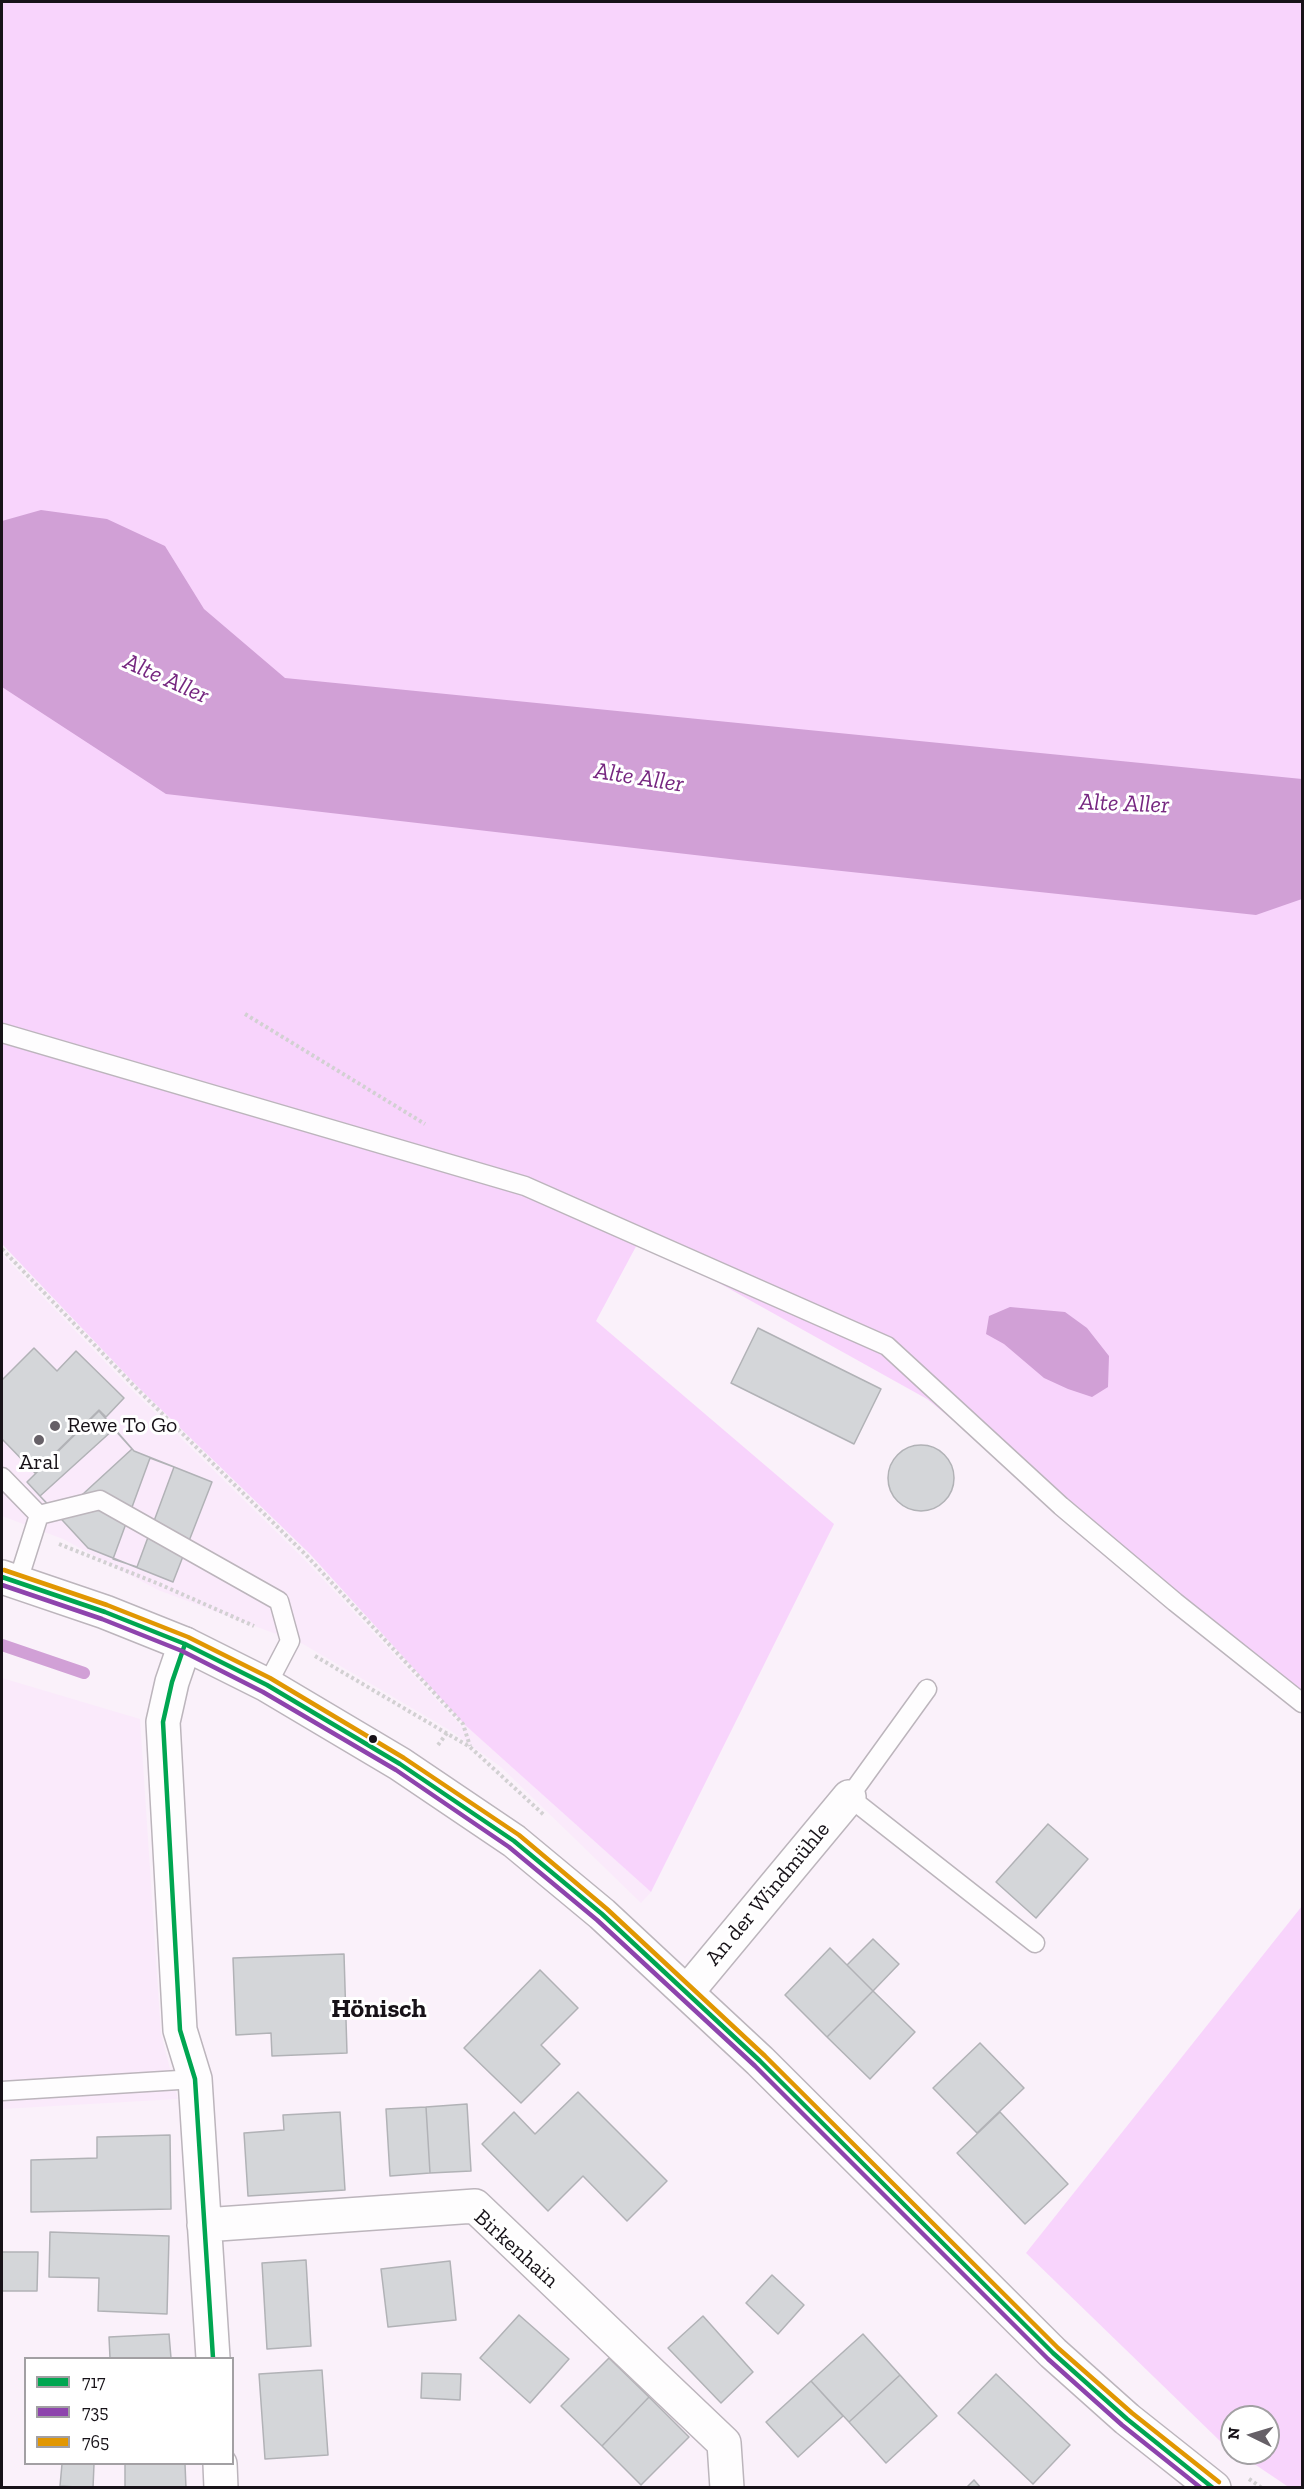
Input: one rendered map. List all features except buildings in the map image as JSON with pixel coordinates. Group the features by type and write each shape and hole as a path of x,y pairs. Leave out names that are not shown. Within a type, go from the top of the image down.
{"street":[{"path":"10,1579 105,1612 185,1644 267,1685 400,1764 514,1841 602,1914 760,2061 1053,2353 1127,2419 1214,2487"},
{"path":"185,1644 172,1682 163,1722 180,2030 195,2079 213,2357"},
{"name":"An der Windmühle","path":"687,1992 849,1797"},
{"name":"Birkenhain","path":"204,2225 475,2206 724,2444 727,2487"},
{"path":"220,2465 221,2487"}],"lane":[{"path":"2,1033 525,1186 887,1346 1061,1506 1175,1602 1302,1703"},
{"path":"2,1478 39,1515"},
{"path":"39,1515 100,1500 279,1601 290,1641 267,1685"},
{"path":"10,1579 33,1535 39,1515"},
{"path":"927,1689 849,1797 1035,1943"},
{"path":"2,2091 195,2079"}],"path":[{"path":"245,1014 425,1124"},
{"path":"2,1249 134,1386 306,1555 463,1725 470,1747 290,1641 159,1584 33,1535"}],"shaded area":[{"path":"2,2 1302,2 1302,1702 1253,1665 927,1399 640,1239 596,1321 834,1524 651,1892 465,1725 310,1554 137,1386 2,1244"},
{"path":"2,1254 130,1388 304,1559 463,1728 465,1725 651,1892 641,1903 501,1767 451,1731 303,1644 158,1590 63,1539 2,1516"},
{"path":"2,1678 140,1719 161,2034 178,2099 2,2109"},
{"path":"1302,1906 1302,2487 1290,2488 1256,2465 1280,2465 1280,2405 1220,2405 1220,2441 1026,2253"}],"water":[{"name":"Alte Aller","path":"41,510 107,519 165,546 204,609 285,678 1302,779 1302,899 1256,915 738,860 166,794 2,687 2,521"},
{"path":"1010,1307 1065,1312 1087,1328 1109,1356 1108,1387 1092,1397 1068,1389 1044,1378 1004,1344 986,1334 989,1316"}],"waterway":[{"path":"2,1645 84,1673"}],"transit line":[{"name":"765","path":"4,1570 107,1605 188,1637 270,1678 404,1758 519,1835 607,1909 765,2056 1058,2348 1132,2413 1219,2482"},
{"name":"717","path":"2,1577 105,1612 185,1644 267,1685 400,1764 514,1841 602,1914 760,2061 1053,2353 1127,2419 1213,2488"},
{"name":"735","path":"2,1585 102,1619 182,1651 263,1692 396,1770 509,1847 597,1920 755,2066 1048,2359 1122,2425 1201,2488"},
{"name":"717","path":"185,1644 172,1682 163,1722 180,2030 195,2079 213,2357"}],"place":[{"name":"Rewe To Go","path":"55,1426"},
{"name":"Aral","path":"39,1440"}],"district":[{"name":"Hönisch","path":"379,2010"}]}
